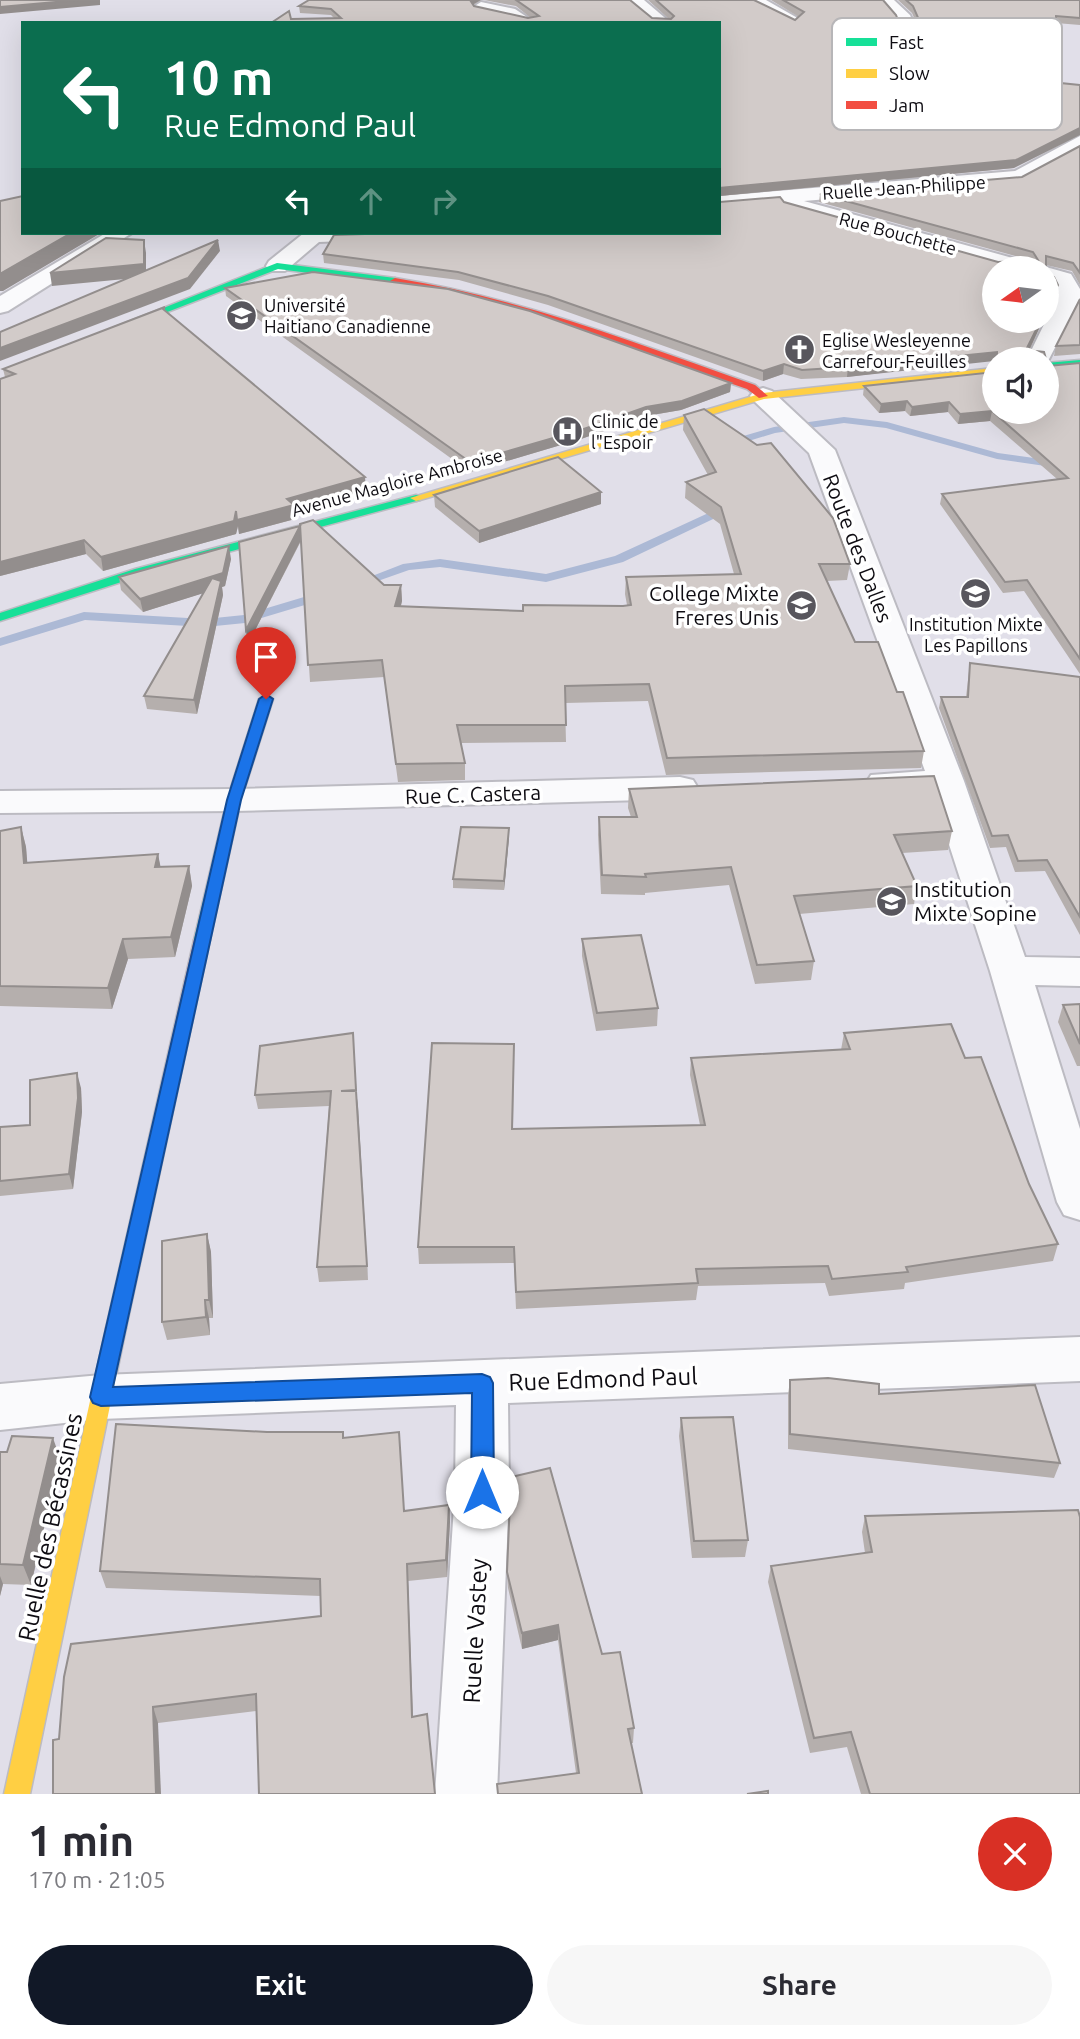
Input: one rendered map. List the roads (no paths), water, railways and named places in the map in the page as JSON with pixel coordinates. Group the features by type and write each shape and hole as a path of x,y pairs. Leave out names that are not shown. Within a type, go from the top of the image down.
{"street":[{"path":"634,0 660,21"},
{"path":"754,0 793,20"},
{"path":"885,0 904,18"},
{"path":"471,21 483,3 525,21"},
{"name":"Ruelle Jean-Philippe","path":"721,202 1020,177 1080,142"},
{"name":"Rue Bouchette","path":"772,199 982,257"},
{"path":"0,306 118,235"},
{"path":"108,332 277,266 315,235"},
{"name":"Route des Dalles","path":"277,266 450,288 539,312 751,387 790,419 821,450 946,781 1010,971 1080,1202"},
{"path":"1059,278 1063,279 1071,294 1059,318"},
{"path":"1059,365 1080,363"},
{"name":"Avenue Magloire Ambroise","path":"0,617 139,572 485,479 763,396 982,372"},
{"name":"Ruelle des Bécassines","path":"17,1794 101,1397 234,800 266,699"},
{"path":"848,784 946,781"},
{"name":"Rue C. Castera","path":"0,803 709,788"},
{"path":"1010,971 1080,972"},
{"name":"Rue Edmond Paul","path":"0,1407 101,1397 1080,1359"},
{"name":"Ruelle Vastey","path":"466,1794 482,1492 482,1383"}],"waterway":[{"path":"737,449 737,441 774,430 844,420 887,425 997,456 1073,467 1080,460"},
{"path":"355,585 407,567 440,563 546,578 619,559 728,508"},
{"path":"0,642 84,616 205,623 245,619 324,595"}],"place":[{"name":"Université Haitiano Canadienne","path":"241,315"},
{"name":"Eglise Wesleyenne Carrefour-Feuilles","path":"799,350"},
{"name":"Clinic de l\"Espoir","path":"568,431"},
{"name":"Institution Mixte Les Papillons","path":"976,594"},
{"name":"College Mixte Freres Unis","path":"802,605"},
{"name":"Institution Mixte Sopine","path":"891,901"}]}
